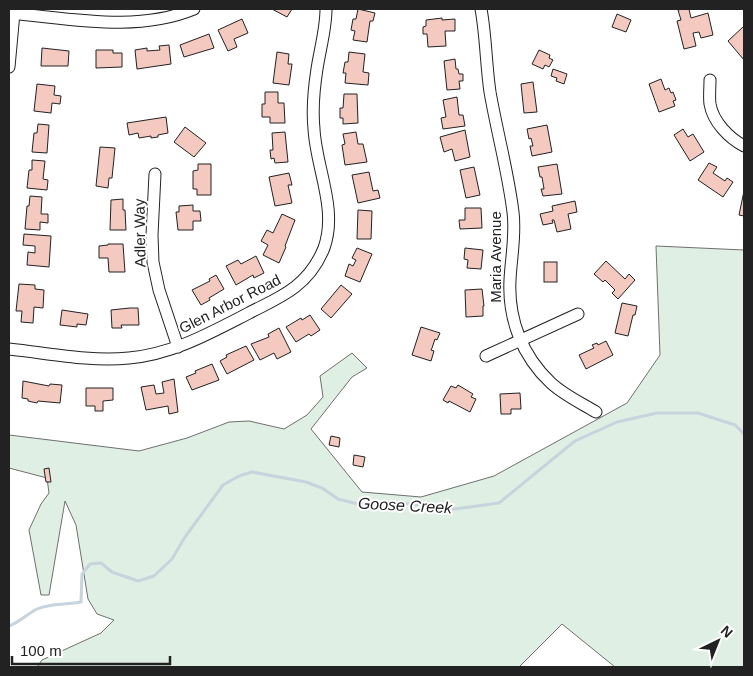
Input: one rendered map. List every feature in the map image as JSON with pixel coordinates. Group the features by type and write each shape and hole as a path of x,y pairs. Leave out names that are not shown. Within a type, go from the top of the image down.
{"street":[{"path":"9,67 11,13 110,22 133,22 159,19 194,9"},
{"name":"Glen Arbor Road","path":"9,349 98,359 134,358 152,355 195,341 294,288 308,274 323,249 329,224 329,208 319,165 314,130 317,71 326,9"},
{"name":"Maria Avenue","path":"481,9 489,82 514,219 510,303 514,325 532,361 552,383 596,412"},
{"path":"710,80 712,111 724,130 744,146"},
{"name":"Adler Way","path":"155,174 152,235 154,262 159,290 178,347"},
{"path":"486,356 578,314"}],"green space":[{"path":"656,246 744,250 744,667 615,667 562,624 519,667 37,667 42,660 101,633 114,620 97,614 88,599 76,525 65,501 49,595 41,595 29,530 41,504 49,493 47,478 9,468 9,435 139,451 187,438 229,422 249,421 284,429 307,415 323,397 320,376 352,353 367,368 352,377 311,429 362,492 421,497 494,476 627,403 660,355"}],"building":[{"path":"272,9 292,9 287,17"},
{"path":"358,9 375,13 373,21 370,21 367,42 353,40 355,31 351,30 353,19 356,19"},
{"path":"689,9 691,18 708,13 713,35 701,38 699,32 693,33 696,46 684,49 677,21 681,20 678,10"},
{"path":"617,14 631,20 626,32 612,27"},
{"path":"442,18 442,20 455,19 455,31 445,31 446,46 428,47 427,34 423,34 426,20"},
{"path":"242,19 248,33 234,39 237,47 228,51 218,30"},
{"path":"744,26 744,60 728,41"},
{"path":"209,34 214,48 184,57 180,45"},
{"path":"169,45 171,64 137,69 135,50 147,48 147,51 160,50 159,46"},
{"path":"42,48 69,51 68,66 41,66"},
{"path":"96,50 113,50 113,53 122,53 122,67 96,68"},
{"path":"539,50 550,55 549,58 553,60 549,67 545,65 543,69 532,64"},
{"path":"277,52 289,54 288,64 292,64 289,85 273,83"},
{"path":"349,52 365,54 363,72 369,73 368,85 345,83 346,73 343,73 345,62 348,62"},
{"path":"455,59 456,69 458,69 459,74 463,74 463,81 459,81 460,89 447,90 444,61"},
{"path":"553,69 567,74 564,84 556,81 557,78 551,76"},
{"path":"661,79 665,90 669,88 676,100 673,101 675,106 659,112 649,84"},
{"path":"533,82 537,112 524,113 521,84"},
{"path":"37,84 55,86 54,95 61,96 60,104 52,103 51,113 34,111"},
{"path":"265,92 278,92 278,103 284,103 285,123 270,123 270,117 262,117 262,104 265,104"},
{"path":"344,94 357,94 358,123 343,124 343,118 340,118 340,108 343,108"},
{"path":"457,97 459,115 463,115 465,126 443,129 441,118 446,117 443,100"},
{"path":"166,117 168,133 151,138 151,136 139,138 138,133 129,135 127,123"},
{"path":"38,124 49,125 47,153 32,152 34,133 37,133"},
{"path":"547,125 552,152 532,156 530,146 533,146 527,129"},
{"path":"185,127 206,143 194,157 174,142"},
{"path":"683,129 688,137 693,134 704,152 690,161 674,135"},
{"path":"465,130 470,157 455,161 452,149 444,152 440,137"},
{"path":"285,132 288,162 275,163 274,158 271,159 270,150 273,150 272,133"},
{"path":"356,132 358,144 363,144 367,162 345,165 342,145 345,144 343,134"},
{"path":"100,147 115,148 112,178 109,178 108,188 96,186"},
{"path":"32,160 45,161 43,179 48,180 47,190 27,188 29,170 32,170"},
{"path":"709,163 717,167 713,173 725,181 727,178 733,182 723,197 698,180"},
{"path":"198,164 211,164 211,195 197,195 197,189 193,189 193,171 198,170"},
{"path":"557,164 562,194 543,196 541,189 544,189 542,177 540,177 538,167"},
{"path":"474,167 480,195 466,198 460,170"},
{"path":"369,172 373,191 378,190 380,198 358,203 352,175"},
{"path":"289,173 292,185 288,185 292,203 275,206 269,177"},
{"path":"744,191 744,216 739,215"},
{"path":"30,196 42,197 41,214 48,214 48,223 40,222 40,230 25,229"},
{"path":"123,199 126,230 110,230 111,200"},
{"path":"575,201 577,212 568,214 571,229 557,232 554,220 552,220 553,223 543,225 540,214 553,211 552,206"},
{"path":"193,205 193,211 200,211 201,221 193,221 193,230 178,230 176,212 179,212 179,206"},
{"path":"465,208 481,208 482,228 460,229 459,220 465,220"},
{"path":"358,210 372,211 371,239 357,239"},
{"path":"282,214 295,220 279,263 263,255 268,245 261,241 267,230 273,233"},
{"path":"24,234 51,236 49,267 27,265 28,252 35,253 35,246 23,245"},
{"path":"123,244 125,272 109,272 108,258 99,258 99,246"},
{"path":"357,248 372,254 360,282 345,276 349,264 353,266 356,260 352,258"},
{"path":"465,248 483,250 481,269 467,268 468,260 464,259"},
{"path":"256,256 264,273 254,278 253,275 236,285 226,266 238,260 241,264"},
{"path":"606,261 625,279 629,274 635,280 618,299 612,293 615,290 605,280 603,282 594,274"},
{"path":"544,262 557,262 557,282 544,282"},
{"path":"216,275 224,289 201,305 192,290 210,281 209,279"},
{"path":"19,284 35,285 35,289 44,290 43,308 34,307 33,323 21,322 22,311 16,311"},
{"path":"341,285 352,294 331,318 321,309"},
{"path":"482,289 483,316 466,317 465,290"},
{"path":"622,303 637,306 628,336 615,333"},
{"path":"138,308 139,325 121,325 122,328 112,328 111,310"},
{"path":"62,310 88,314 86,325 77,324 77,327 60,325"},
{"path":"310,315 320,330 296,342 286,327"},
{"path":"421,327 440,333 437,340 435,339 431,350 434,351 431,361 412,355"},
{"path":"279,328 291,352 277,359 274,353 260,360 251,344 269,337 268,334"},
{"path":"606,341 613,355 586,369 579,355 594,348 592,345 597,343 598,345"},
{"path":"246,346 254,360 227,374 220,361 227,357 226,355"},
{"path":"212,364 219,380 192,390 186,377"},
{"path":"174,379 178,412 169,414 168,406 146,410 141,387 154,385 156,394 164,393 162,382"},
{"path":"23,381 49,386 50,384 62,385 60,403 38,401 37,403 22,398"},
{"path":"458,385 473,394 471,397 476,399 470,412 449,401 448,403 443,400 451,386 456,388"},
{"path":"86,388 113,388 113,400 103,401 103,411 95,411 95,406 86,406"},
{"path":"520,393 521,409 511,409 511,414 501,414 500,394"},
{"path":"331,436 340,438 339,447 329,445"},
{"path":"354,455 365,457 363,467 353,465"},
{"path":"49,468 51,482 46,482 44,469"}],"waterway":[{"name":"Goose Creek","path":"9,626 42,607 81,602 82,574 90,564 101,563 112,572 138,581 154,576 172,559 185,537 223,485 239,476 252,472 306,482 322,488 338,499 358,504 392,502 455,509 499,503 575,441 617,422 657,413 698,413 735,425 744,434"}]}
